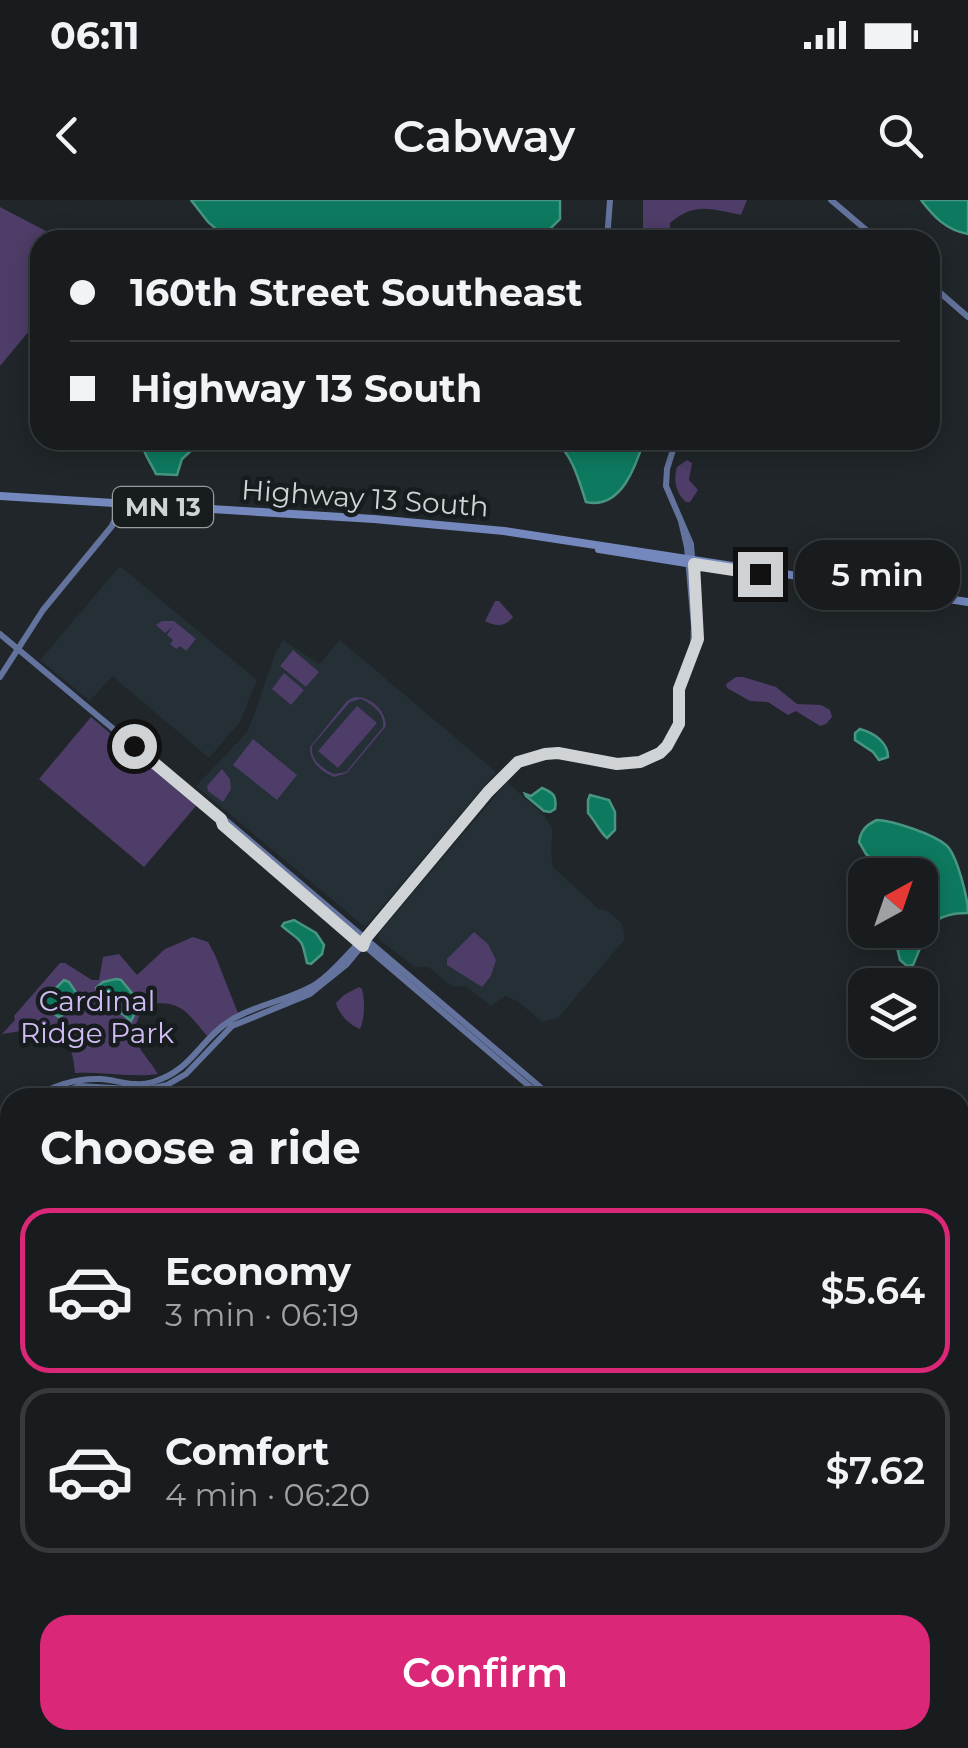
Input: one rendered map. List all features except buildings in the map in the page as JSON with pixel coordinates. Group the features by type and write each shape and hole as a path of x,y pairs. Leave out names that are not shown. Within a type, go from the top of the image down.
{"main road":[{"name":"Highway 13 South","path":"0,496 504,531 968,602"}],"street":[{"path":"608,230 610,200"},
{"path":"831,200 866,230"},
{"path":"940,293 968,317"},
{"path":"154,1088 186,1074 232,1026 322,987 518,762 558,753 617,764 640,762 667,746 679,724 679,689 691,656 694,627 688,534 666,486 673,450"},
{"path":"0,676 43,610 112,526 117,504"},
{"path":"0,634 227,821 531,1088"},
{"path":"51,1088 100,1079 138,1085 165,1078 184,1067 213,1034 233,1019 316,984 363,942"},
{"path":"363,942 540,1088"},
{"path":"74,1088 113,1088"}],"shaded area":[{"path":"191,200 560,200 560,219 549,230 217,230"},
{"path":"921,200 968,200 968,234 941,222"},
{"path":"144,450 192,450 182,459 177,475 156,474"},
{"path":"563,450 640,450 618,493 598,503 586,502"},
{"path":"120,566 257,680 240,722 209,758 112,676 90,701 40,660"},
{"path":"283,640 319,664 340,640 496,772 365,927 196,786 248,731"},
{"path":"860,729 879,739 888,757 879,760 855,740"},
{"path":"507,782 544,815 553,830 553,867 599,909 622,923 625,939 558,1018 542,1022 505,996 491,1006 465,986 453,987 428,967 414,967 379,939 379,933"},
{"path":"542,788 555,798 555,809 550,812 525,794 531,796"},
{"path":"590,795 609,800 615,812 615,830 607,838 588,813"},
{"path":"877,820 893,823 946,845 954,857 968,913 938,920 938,858 870,858 859,842"},
{"path":"294,920 316,933 324,945 322,954 311,964 307,963 300,941 282,926"},
{"path":"897,948 920,948 913,965 907,966 900,960"},
{"path":"116,979 140,1003 131,1021 97,993 96,988 103,982"},
{"path":"64,980 79,997 59,1017 43,1001"}],"green space":[{"path":"643,200 747,200 741,215 696,210 679,216 670,223 670,230 643,230"},
{"path":"0,207 44,230 30,230 30,330 0,366"},
{"path":"687,460 692,463 689,480 698,490 690,502 680,495 675,482 677,467"},
{"path":"495,601 513,617 504,624 485,621"},
{"path":"174,621 196,639 186,651 180,646 176,649 167,635 172,627 165,633 156,625"},
{"path":"293,650 319,672 306,687 280,666"},
{"path":"284,673 304,690 291,705 272,689"},
{"path":"736,677 776,687 797,704 821,705 830,710 832,717 820,726 796,711 788,715 768,702 750,701 727,688 726,684"},
{"path":"360,697 371,702 380,710 386,726 347,773 334,777 317,766 310,747 347,701","holes":["361,699 380,713 383,727 346,772 334,774 315,760 312,746 350,702"]},
{"path":"357,706 377,723 338,768 318,751"},
{"path":"91,717 196,806 144,867 39,779"},
{"path":"253,739 297,775 277,800 233,765"},
{"path":"222,769 230,779 231,789 223,802 207,786"},
{"path":"474,932 488,944 496,960 482,987 447,965 447,959"},
{"name":"Cardinal Ridge Park","path":"193,937 208,942 238,1013 207,1036 175,1005 145,1005 135,1027 136,1041 158,1074 75,1073 73,1056 61,1036 42,1030 2,1034 60,963 99,980 103,957 119,954 137,975 165,949"},
{"path":"359,987 364,1004 360,1029 345,1019 336,1003"}],"route":[{"path":"134,746 363,946 488,792 518,762 558,753 617,764 640,762 660,753 679,724 679,689 698,639 694,564 760,574"}]}
